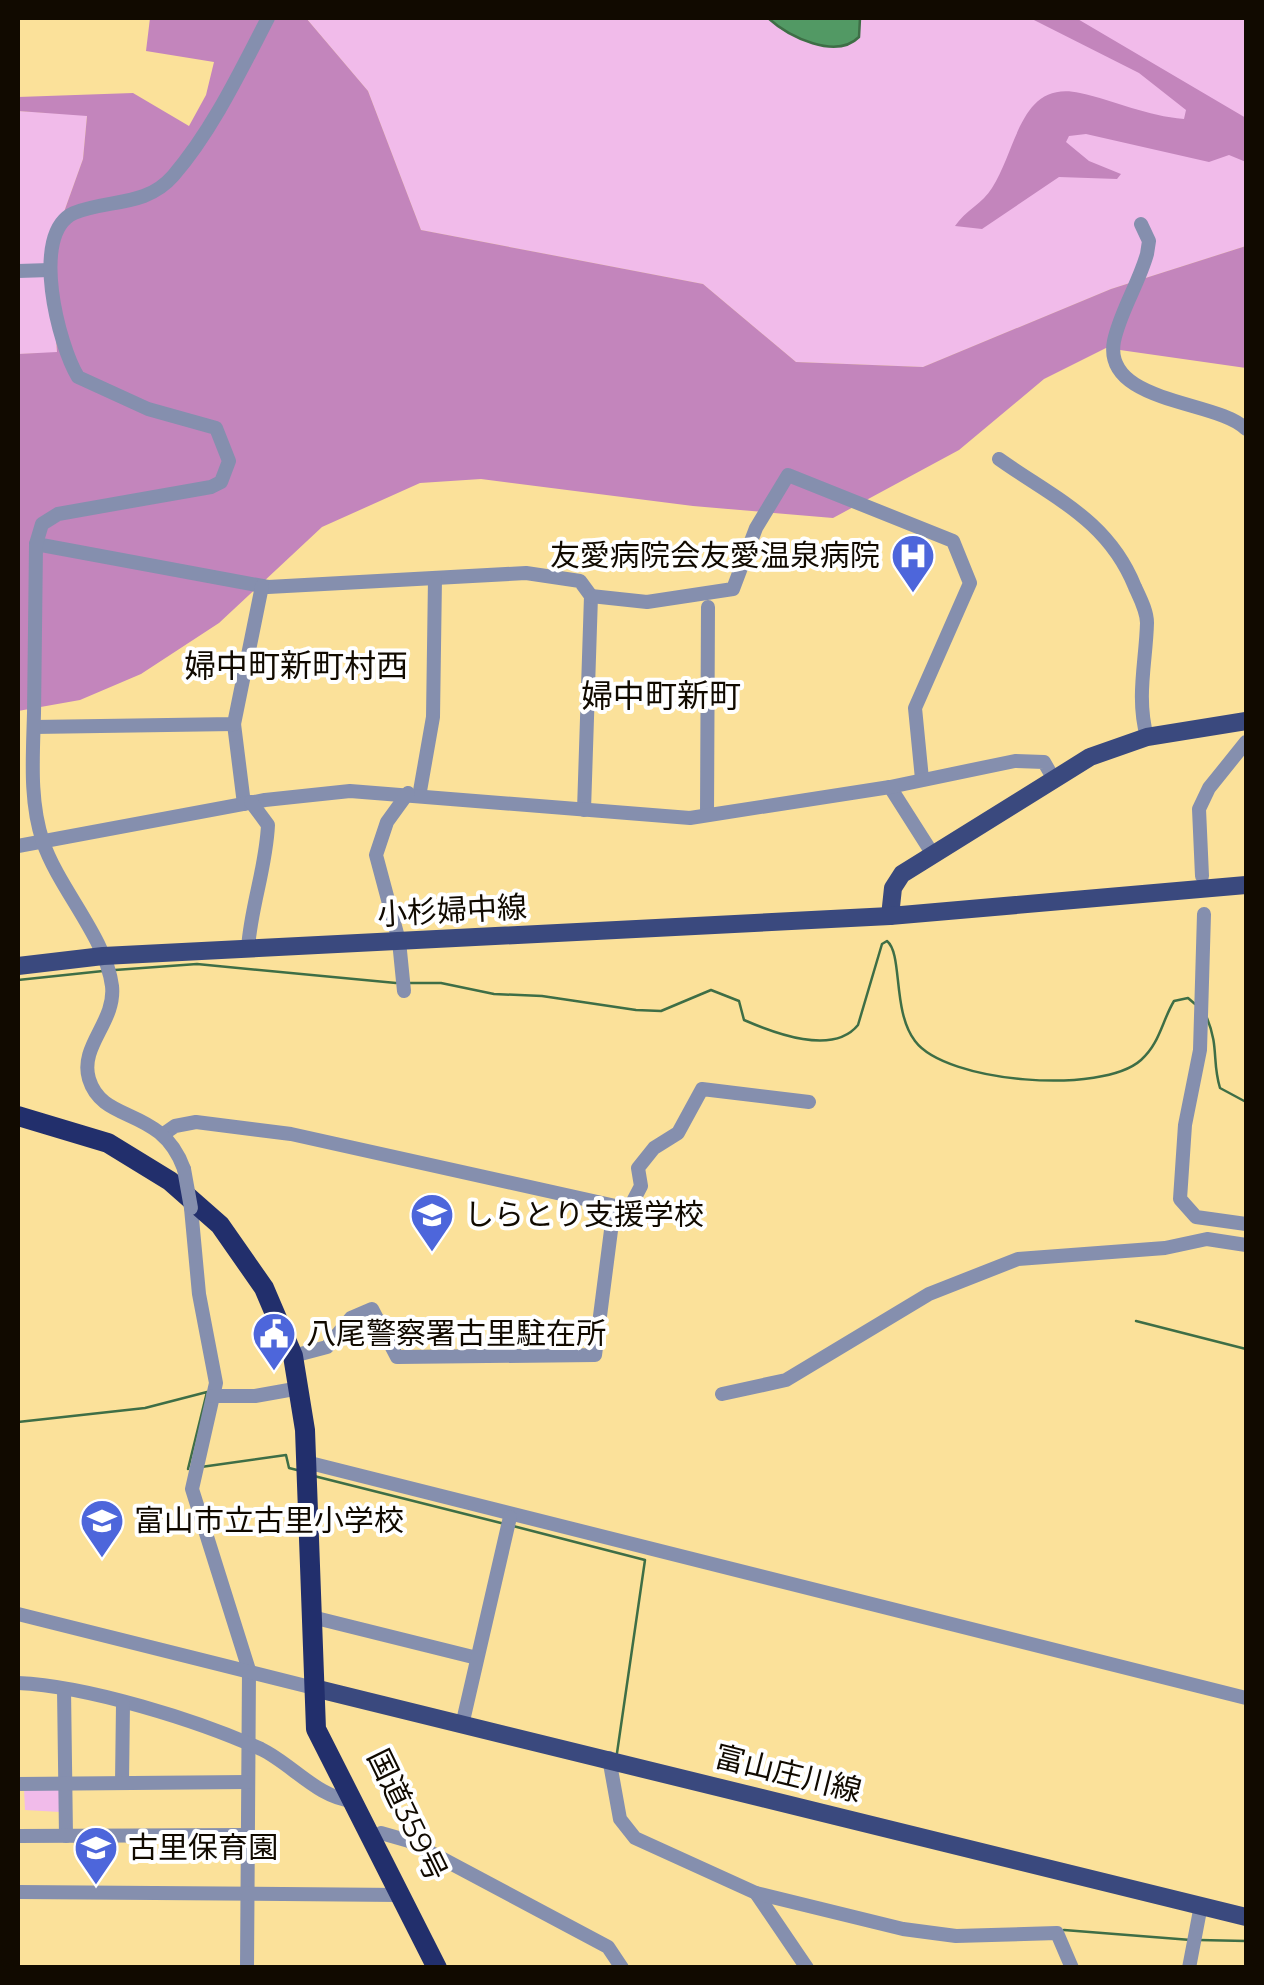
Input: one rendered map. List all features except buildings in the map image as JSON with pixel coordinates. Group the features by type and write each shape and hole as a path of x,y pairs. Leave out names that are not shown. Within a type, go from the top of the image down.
{"highway":[{"name":"国道359号","path":"18,1116 108,1143 199,1202 242,1253 264,1288 293,1356 300,1388 316,1729 437,1968"},
{"name":"国道359号","path":"314,1688 448,1968"}],"main road":[{"path":"890,916 893,888 902,874 1052,776 1148,737 1246,721"},
{"name":"小杉婦中線","path":"18,966 103,956 890,916 1246,885"},
{"name":"富山庄川線","path":"314,1688 463,1721 1246,1917"}],"street":[{"path":"247,1968 248,1670 192,1489 216,1383 199,1294 184,1169 175,1145 165,1133 108,1106 90,1082 90,1049 109,1020 112,1003 103,956 43,841 33,792 36,544 42,524 58,514 211,487 221,482 229,461 216,428 148,409 78,377 61,337 50,270 53,238 62,222 74,213 155,193 173,176 226,94 268,18"},
{"path":"1142,224 1149,241 1147,254 1113,346 1120,371 1154,394 1226,416 1246,430"},
{"path":"18,271 50,270"},
{"path":"999,458 1067,500 1106,534 1128,568 1148,618 1141,715 1148,737"},
{"path":"591,596 647,602 732,588 756,528 788,475 952,542 970,583 915,708 922,779"},
{"path":"36,544 262,586 526,573 580,581 591,596 584,810"},
{"path":"404,991 399,941 376,855 386,822 414,792 433,717 435,578"},
{"path":"248,948 250,905 261,880 268,825 248,803 234,724 262,586"},
{"path":"707,815 708,607"},
{"path":"34,728 234,724"},
{"path":"1202,876 1199,809 1209,788 1246,742"},
{"path":"18,846 248,803 350,791 414,792 656,816 707,815 890,787 1035,759 1044,762 1052,776"},
{"path":"890,787 932,853"},
{"path":"1204,914 1200,1022 1180,1199 1196,1217 1246,1224"},
{"path":"165,1133 174,1126 196,1122 291,1134 629,1209 641,1186 638,1168 654,1148 678,1132 702,1089 809,1102"},
{"path":"293,1356 327,1347 351,1318 372,1309 398,1356 594,1355 614,1206"},
{"path":"722,1394 786,1380 929,1294 1018,1260 1165,1248 1206,1239 1246,1245"},
{"path":"213,1396 255,1396 300,1388"},
{"path":"306,1462 1246,1698"},
{"path":"463,1721 510,1516"},
{"path":"18,1614 314,1688"},
{"path":"312,1617 478,1658"},
{"path":"18,1683 64,1689 123,1704 246,1743 337,1800 353,1801"},
{"path":"64,1689 66,1836"},
{"path":"122,1783 123,1704"},
{"path":"609,1758 620,1819 636,1838 756,1893 956,1936 1057,1934 1072,1968"},
{"path":"18,1784 247,1782"},
{"path":"381,1833 408,1841 608,1948 622,1968"},
{"path":"18,1836 246,1835"},
{"path":"18,1892 400,1895"},
{"path":"756,1893 804,1966"},
{"path":"1189,1968 1201,1905"}],"shaded area":[{"path":"150,18 306,18 368,91 421,230 703,284 796,362 923,367 1111,289 1246,246 1246,368 1106,348 1044,379 959,450 833,518 693,506 481,479 420,483 322,527 219,623 141,674 80,700 18,711 18,354 57,352 50,251 83,159 87,116 18,111 18,97 133,93 189,126 206,95 214,62 146,51"},
{"path":"306,18 1246,18 1246,246 1111,289 923,367 796,362 703,284 421,230 368,91"},
{"path":"768,18 860,18 859,37 849,44 826,46 800,38"},
{"path":"1030,18 1076,18 1246,118 1246,162 1229,155 1209,162 1086,134 1069,136 1066,142 1089,161 1121,174 1117,179 1059,177 982,229 955,226 992,188 1023,120 1045,97 1060,92 1080,93 1184,119 1186,110 1139,73"},
{"path":"18,111 87,115 83,159 50,251 57,353 18,354"},
{"path":"24,1789 60,1790 60,1812 25,1810"}],"waterway":[{"path":"409,983 441,983 494,994 661,1011 711,990 739,1001 744,1020 771,1031 803,1039 834,1039 858,1025 882,944 887,941 895,958 908,1029 932,1055 990,1075 1061,1080 1094,1078 1121,1071 1141,1060 1157,1039 1174,1001 1188,998 1195,1004"},
{"path":"115,970 197,964 396,983"},
{"path":"18,980 103,971"},
{"path":"1207,1018 1220,1088 1246,1102"},
{"path":"1136,1321 1246,1349"},
{"path":"18,1422 145,1408 207,1392 188,1469"},
{"path":"201,1467 286,1455 289,1468 297,1470"},
{"path":"314,1476 505,1524"},
{"path":"513,1526 645,1560 617,1753"},
{"path":"1064,1930 1191,1940"},
{"path":"1199,1940 1246,1941"}],"place":[{"name":"友愛病院会友愛温泉病院","path":"913,594"},
{"name":"しらとり支援学校","path":"432,1253"},
{"name":"八尾警察署古里駐在所","path":"274,1372"},
{"name":"富山市立古里小学校","path":"102,1559"},
{"name":"古里保育園","path":"96,1886"}],"district":[{"name":"婦中町新町村西","path":"296,666"},
{"name":"婦中町新町","path":"661,696"}]}
